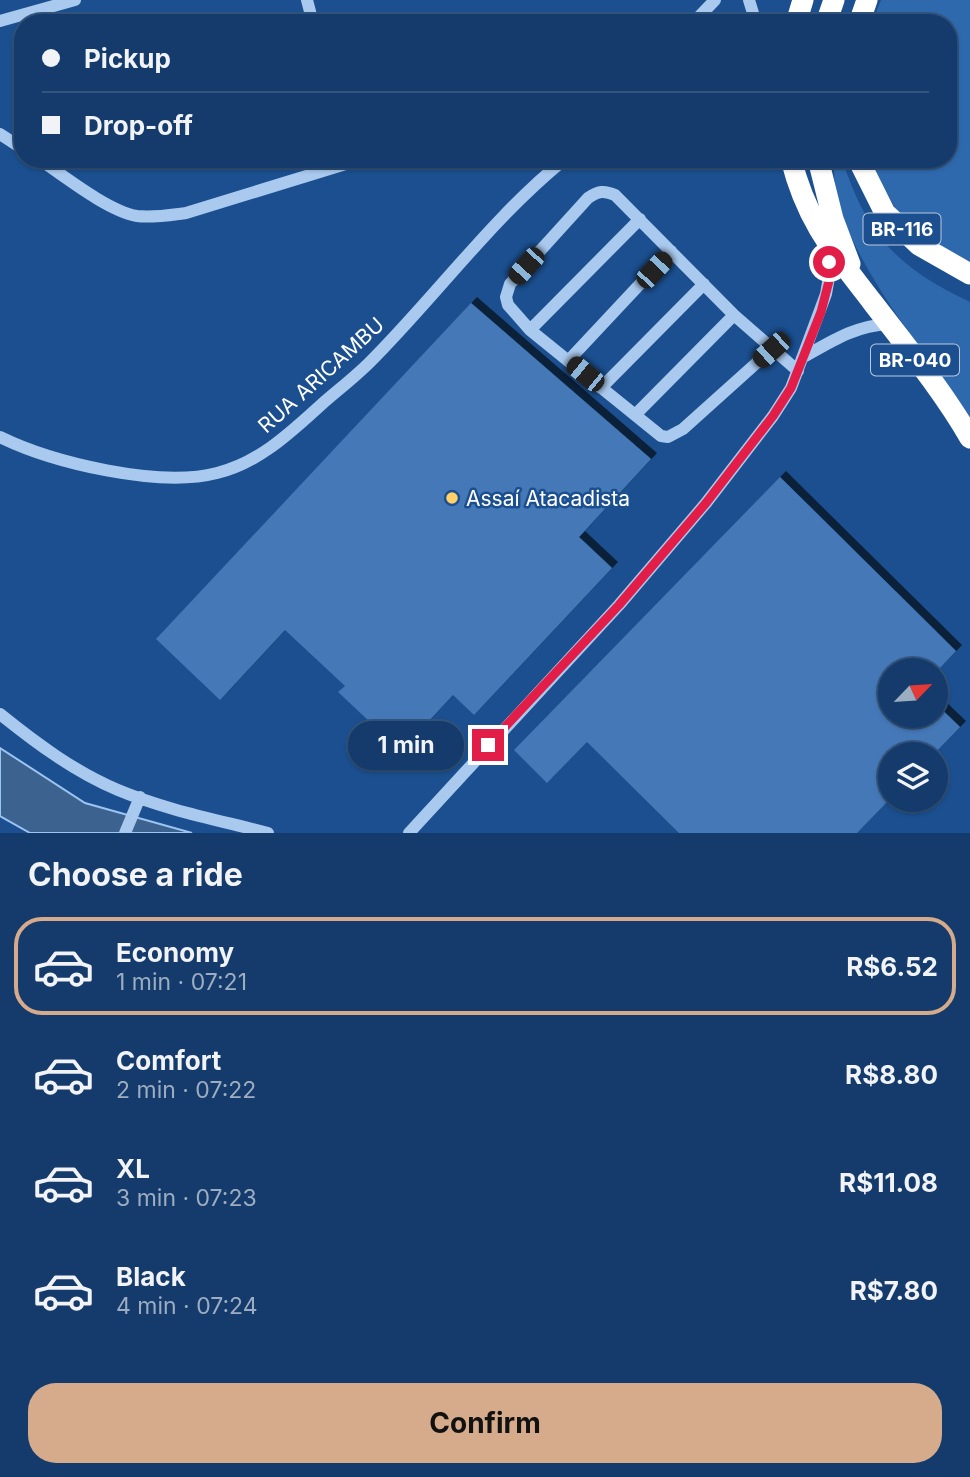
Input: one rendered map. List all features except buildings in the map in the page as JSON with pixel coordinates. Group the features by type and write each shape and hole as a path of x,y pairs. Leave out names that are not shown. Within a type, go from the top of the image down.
{"highway":[{"path":"793,168 809,213 828,247 858,283"},
{"name":"BR-040","path":"820,168 833,219 858,283 969,436"},
{"name":"BR-116","path":"863,168 886,213 919,245 970,274"}],"street":[{"path":"25,14 75,0"},
{"path":"702,14 715,0"},
{"path":"52,168 117,209 137,216 186,213 331,168"},
{"name":"RUA ARICAMBU","path":"0,437 77,465 144,475 191,478 238,466 281,441 369,362 554,168"},
{"path":"771,350 677,434 661,436 530,330 508,305 506,297 510,284 588,198 600,191 608,191 640,219 734,315 797,372"},
{"path":"530,330 640,219"},
{"path":"409,833 619,605 706,503 773,416 791,388 826,294 830,277 828,247"},
{"path":"568,361 671,251"},
{"path":"601,388 704,285"},
{"path":"635,415 734,315"},
{"path":"802,358 851,330 868,325 889,324"},
{"path":"0,714 30,738 76,768 117,789 169,808 268,833"},
{"path":"125,833 140,797"}],"shaded area":[{"path":"881,0 970,0 970,262 941,250 900,216 872,168 957,168 957,14 876,14"},
{"path":"834,168 845,168 862,209 888,247 923,276 970,302 970,418 871,275 842,214 835,186"},
{"path":"0,748 85,803 192,833 30,833 0,816"}],"place":[{"name":"Assaí Atacadista","path":"452,498"}],"route":[{"path":"488,745 619,605 706,503 773,416 791,388 821,312 830,277 829,262"}]}
